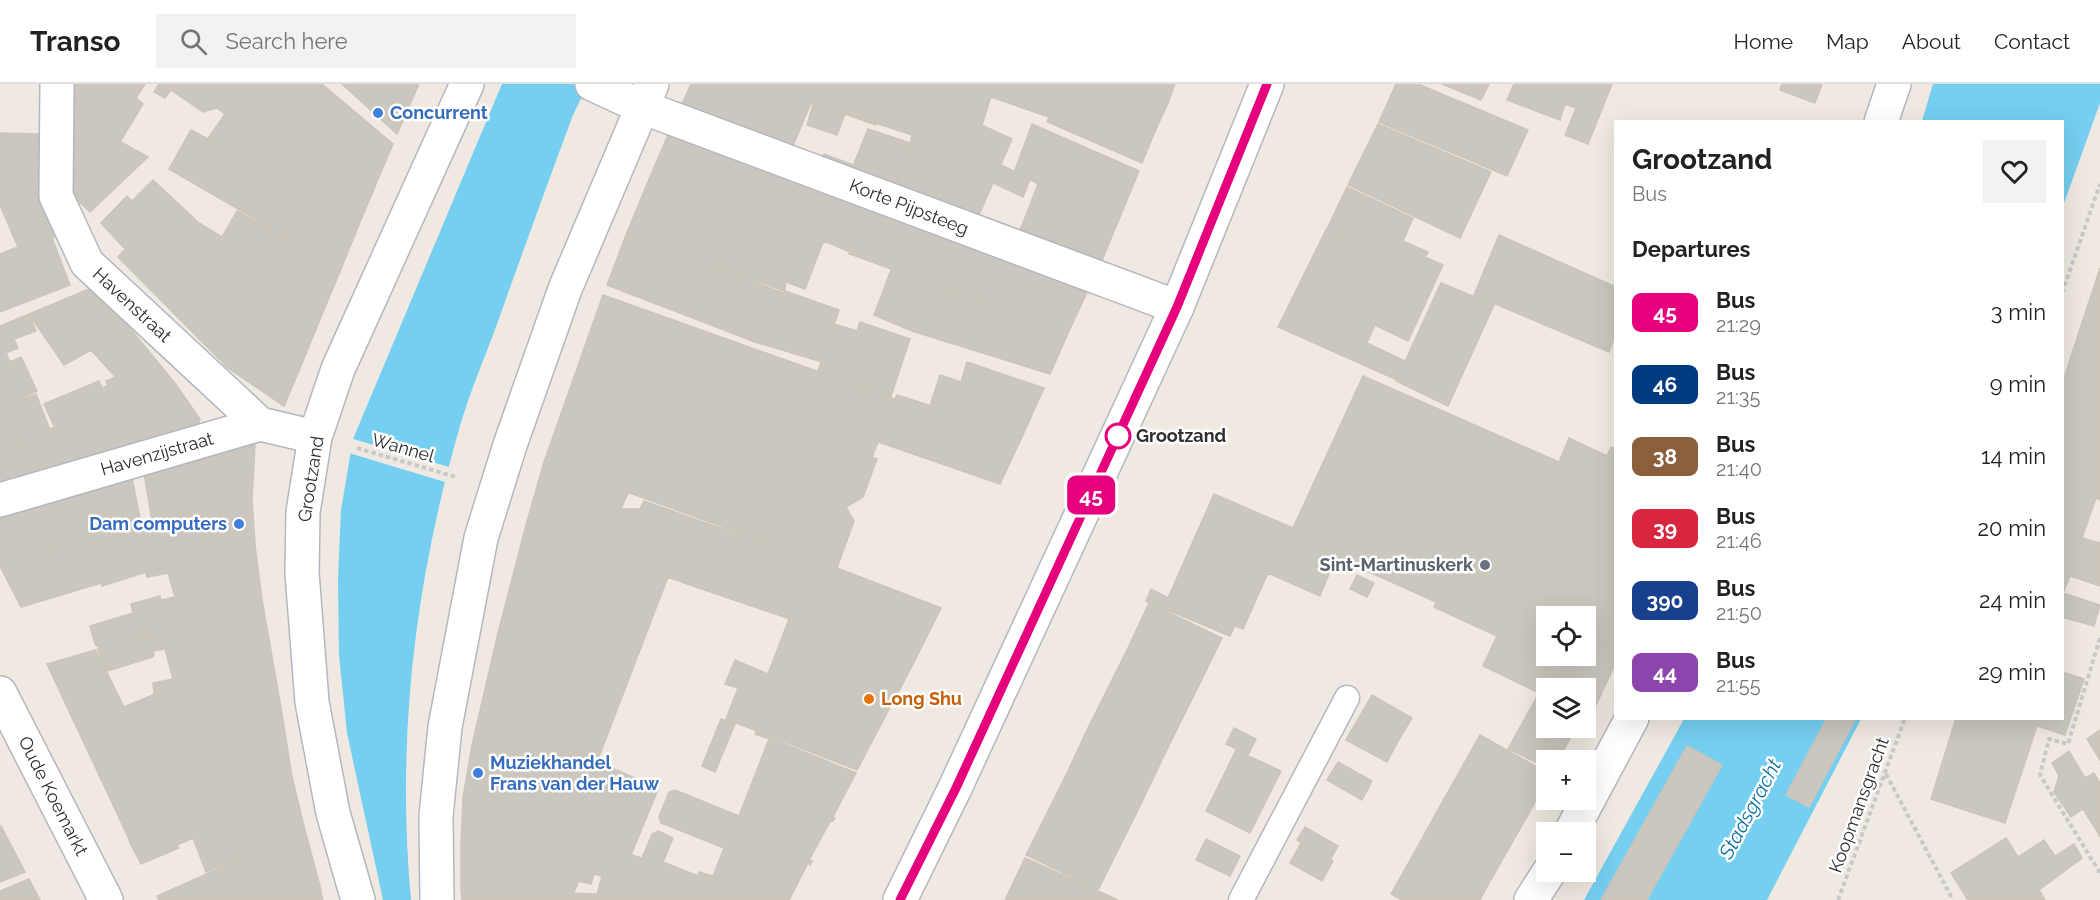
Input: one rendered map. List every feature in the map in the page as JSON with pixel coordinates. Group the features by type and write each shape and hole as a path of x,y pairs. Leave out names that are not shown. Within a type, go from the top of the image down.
{"street":[{"name":"Havenstraat","path":"57,84 56,196 87,263 260,424"},
{"name":"Grootzand","path":"358,900 333,813 312,702 302,573 303,512 315,436 338,369 467,84"},
{"path":"437,900 436,816 445,727 482,537 510,445 564,289 646,95 592,84"},
{"path":"900,900 956,788 1177,307 1267,84"},
{"path":"1882,120 1894,84"},
{"name":"Korte Pijpsteeg","path":"646,95 1177,307"},
{"name":"Havenzijstraat","path":"0,500 260,424 315,436"},
{"name":"Oude Koemarkt","path":"0,693 106,900"},
{"path":"1576,822 1631,720"},
{"path":"1531,900 1543,882"}],"lane":[{"path":"1241,900 1347,698"}],"path":[{"path":"2064,287 2100,184"},
{"name":"Wannel","path":"351,447 447,475"},
{"path":"2100,638 2068,744 2049,740 2040,775 2100,873"},
{"name":"Koopmansgracht","path":"1838,900 1904,720"},
{"path":"1885,773 1953,900"}],"water":[{"path":"502,84 588,84 573,115 473,387 444,484 421,601 408,720 407,839 411,900 383,900 347,733 339,655 338,580 341,510 353,439"},
{"path":"1933,84 2100,84 2100,103 2064,203 2064,120 1922,120"},
{"name":"Stadsgracht","path":"1683,720 1860,720 1767,900 1584,900"}],"pier":[{"path":"353,439 449,467 445,482 349,453"}],"building":[{"path":"73,84 110,84 143,104 120,142 72,115"},
{"path":"110,84 145,84 136,98"},
{"path":"159,84 210,84 248,111 250,108 376,184 358,227 306,198 303,199 220,151 221,149 207,140 225,114 217,108 203,112 171,90 165,98 154,92"},
{"path":"210,84 322,84 393,144 376,184 250,108 248,111"},
{"path":"342,84 419,84 397,134"},
{"path":"691,84 758,84 877,122 876,125 845,114 837,135 807,125 813,105 811,103 789,155 677,115"},
{"path":"758,84 929,84 963,96 955,113 1012,139 976,222 917,199 935,159 909,149 912,135"},
{"path":"929,84 995,84 982,125 955,113 963,96"},
{"path":"995,84 1047,84 1062,90 1047,122 1049,117 991,97"},
{"path":"1047,84 1121,84 1169,101 1156,129"},
{"path":"1121,84 1175,84 1169,100"},
{"path":"1396,84 1418,84 1528,130 1507,176 1379,122"},
{"path":"1442,84 1489,84 1481,100"},
{"path":"1514,84 1612,84 1588,144 1565,135 1576,108 1565,104 1560,120 1507,100"},
{"path":"1782,84 1822,84 1815,103 1780,90"},
{"path":"1062,90 1156,129 1142,163 1048,122"},
{"path":"72,115 148,157 90,212 69,192"},
{"path":"1032,124 1139,171 1120,217 1038,184 1015,170"},
{"path":"1378,124 1491,172 1460,238 1348,185"},
{"path":"868,129 910,143 892,191 849,176"},
{"path":"191,130 208,139 221,149 220,151 303,199 306,198 358,227 341,269 169,169"},
{"path":"0,133 40,134 39,199 59,235 52,238 70,285 0,312 0,254 18,247 0,205"},
{"path":"668,135 871,205 853,255 824,241 822,245 647,184"},
{"path":"909,149 935,159 917,198 892,190"},
{"path":"824,154 853,165 849,176 820,166"},
{"path":"1001,165 1030,179 1023,197 993,183"},
{"path":"153,180 199,223 222,237 237,211 341,269 323,312 186,237 178,246 133,200"},
{"path":"647,184 822,245 805,289 786,282 784,293 626,235"},
{"path":"1038,184 1120,217 1100,265 1018,236"},
{"path":"1347,187 1413,218 1403,241 1428,252 1425,257 1443,265 1436,280 1327,229"},
{"path":"127,196 151,220 125,249 101,223"},
{"path":"871,205 965,240 945,289 853,255"},
{"path":"151,220 271,341 303,361 284,406 228,368 118,257"},
{"path":"1326,230 1436,280 1408,341 1375,325 1367,343 1405,361 1397,380 1278,327"},
{"path":"626,235 839,310 822,362 755,342 607,285"},
{"path":"1499,235 1614,286 1614,341 1609,352 1474,295"},
{"path":"186,237 323,312 303,361 271,341 178,246"},
{"path":"965,240 993,250 976,300 945,290"},
{"path":"993,250 1090,286 1069,331 976,300"},
{"path":"2100,268 2100,500 2096,498 2082,538 2100,543 2100,586 2070,576 2064,591 2064,378"},
{"path":"891,270 1069,331 1050,374 912,331 874,315"},
{"path":"1441,283 1494,305 1448,406 1396,381"},
{"path":"94,287 133,332 91,350 64,365 29,314"},
{"path":"603,295 895,399 897,395 907,398 890,446 878,442 872,457 877,459 863,497 846,507 854,521 837,568 544,462"},
{"path":"29,314 36,331 14,339 18,348 6,353 10,362 21,357 22,359 0,367 0,326"},
{"path":"860,322 910,339 891,396 818,371 834,324 857,331"},
{"path":"133,332 174,382 135,398 91,350"},
{"path":"22,359 37,391 0,409 0,367"},
{"path":"967,362 1044,388 1022,437 930,406 940,375 961,382"},
{"name":"Sint-Martinuskerk","path":"1363,376 1559,462 1562,455 1614,478 1614,666 1596,705 1596,678 1536,678 1536,692 1483,666 1497,636 1434,607 1436,602 1336,557 1320,596 1268,573 1243,629 1235,626 1230,636 1146,601 1151,589 1168,598 1214,494 1293,528"},
{"path":"116,377 135,398 174,382 200,419 195,432 135,449 112,407 56,430 44,404 99,381 106,392 104,387 108,386 106,381"},
{"path":"36,394 50,430 19,443 16,446 19,453 0,461 0,409"},
{"path":"907,398 1022,437 1000,484 890,446"},
{"path":"112,407 135,449 0,489 0,461 19,453 16,446 54,427 56,430"},
{"path":"1569,438 1607,456 1611,447 1614,448 1614,478 1562,455"},
{"path":"255,445 252,499 152,521 143,467"},
{"path":"544,462 628,493 621,509 640,509 644,501 709,524 687,584 526,525"},
{"path":"131,473 141,523 88,535 90,539 52,551 28,501"},
{"path":"252,499 255,545 219,555 146,572 102,586 101,583 21,607 0,566 90,539 88,535"},
{"path":"28,501 52,551 0,566 0,508"},
{"path":"709,524 837,568 941,608 912,666 805,624 687,584"},
{"path":"526,525 668,577 597,762 655,786 657,792 631,855 610,847 630,800 589,784 549,775 472,745"},
{"path":"255,545 262,600 101,649 95,644 90,626 133,613 131,604 160,596 161,600 175,597 168,573 147,577 146,572"},
{"path":"1357,575 1374,583 1367,597 1350,589"},
{"path":"2064,593 2100,605 2094,626 2064,618"},
{"path":"262,600 271,651 234,661 154,693 153,683 173,679 165,649 153,651 149,633"},
{"path":"1149,603 1222,638 1200,683 1128,648"},
{"path":"789,619 912,666 857,770 726,719 738,688 725,684 735,660 768,674"},
{"path":"149,633 153,657 107,671 98,649"},
{"path":"1128,648 1200,683 1180,723 1108,688"},
{"path":"96,650 124,707 75,724 47,664"},
{"path":"271,651 282,714 146,762 148,767 107,792 75,724 124,707 234,661"},
{"path":"2064,673 2084,679 2065,735 2019,720 2064,720"},
{"path":"1108,688 1180,723 1160,764 1088,728"},
{"path":"1372,695 1412,718 1397,743 1357,721"},
{"name":"Sint-Martinuskerk","path":"1536,698 1536,738 1570,738 1564,750 1536,750 1536,762 1508,749"},
{"path":"282,714 292,777 129,839 107,792 148,767 146,762"},
{"path":"721,719 735,724 715,772 702,766"},
{"path":"1826,720 1855,720 1809,807 1786,795"},
{"path":"1955,720 2019,720 2037,726 2005,823 1931,799"},
{"path":"1357,721 1397,743 1387,762 1346,740"},
{"path":"1088,728 1160,764 1139,808 1067,773"},
{"path":"1234,728 1256,739 1248,755 1226,744"},
{"path":"2100,730 2100,760 2087,739"},
{"path":"756,732 856,773 833,817 835,818 831,820 809,860 812,861 810,865 808,863 789,900 767,900 699,872 713,876 724,848 661,823 659,817 669,792 675,790 739,816 769,739 755,734"},
{"path":"1480,735 1536,766 1536,800 1528,815 1457,776"},
{"path":"472,745 549,775 589,784 630,800 610,848 463,798"},
{"path":"1687,746 1722,765 1647,900 1601,900"},
{"path":"1236,750 1281,771 1261,811 1217,789"},
{"path":"2069,751 2085,778 2094,773 2100,783 2100,836 2083,809 2071,817 2054,792 2059,776 2052,763"},
{"path":"1338,762 1372,781 1362,800 1327,780"},
{"path":"1067,773 1139,808 1119,848 1047,813"},
{"path":"1457,776 1528,815 1505,855 1435,815"},
{"path":"292,777 305,830 206,872 193,838 177,845 179,848 141,864 130,843 129,839"},
{"path":"1217,789 1261,811 1250,833 1206,811"},
{"path":"463,798 662,865 663,862 698,876 699,872 767,900 615,900 572,896 573,893 597,894 602,876 594,874 591,884 578,881 577,885 461,845"},
{"path":"1047,813 1119,848 1098,890 1026,855"},
{"path":"1435,815 1505,855 1483,894 1413,855"},
{"path":"0,827 25,872 0,882"},
{"path":"1305,827 1338,846 1330,860 1297,840"},
{"path":"305,830 321,890 294,900 159,900 157,896"},
{"path":"658,831 673,838 662,865 642,858 652,834"},
{"path":"2006,838 2018,857 2044,840 2055,856 1986,900 1968,900 1951,873"},
{"path":"1206,839 1240,856 1230,876 1196,860"},
{"path":"1301,843 1333,861 1322,881 1290,863"},
{"path":"2074,844 2082,858 2039,890 2045,900 1986,900"},
{"path":"461,845 577,885 572,896 461,888"},
{"path":"1413,855 1483,894 1480,900 1402,900 1391,894"},
{"path":"1025,858 1118,900 1005,900"},
{"path":"29,879 40,900 0,900 0,891"},
{"path":"461,888 572,896 615,900 462,900"},
{"path":"320,890 323,900 294,900"}],"bus line":[{"name":"45","path":"900,900 956,788 1177,307 1267,84"}],"place":[{"name":"Concurrent","path":"378,113"},
{"name":"Grootzand","path":"1118,436"},
{"name":"Dam computers","path":"239,524"},
{"name":"Sint-Martinuskerk","path":"1485,565"},
{"name":"Long Shu","path":"869,699"},
{"name":"Muziekhandel Frans van der Hauw","path":"478,773"}]}
